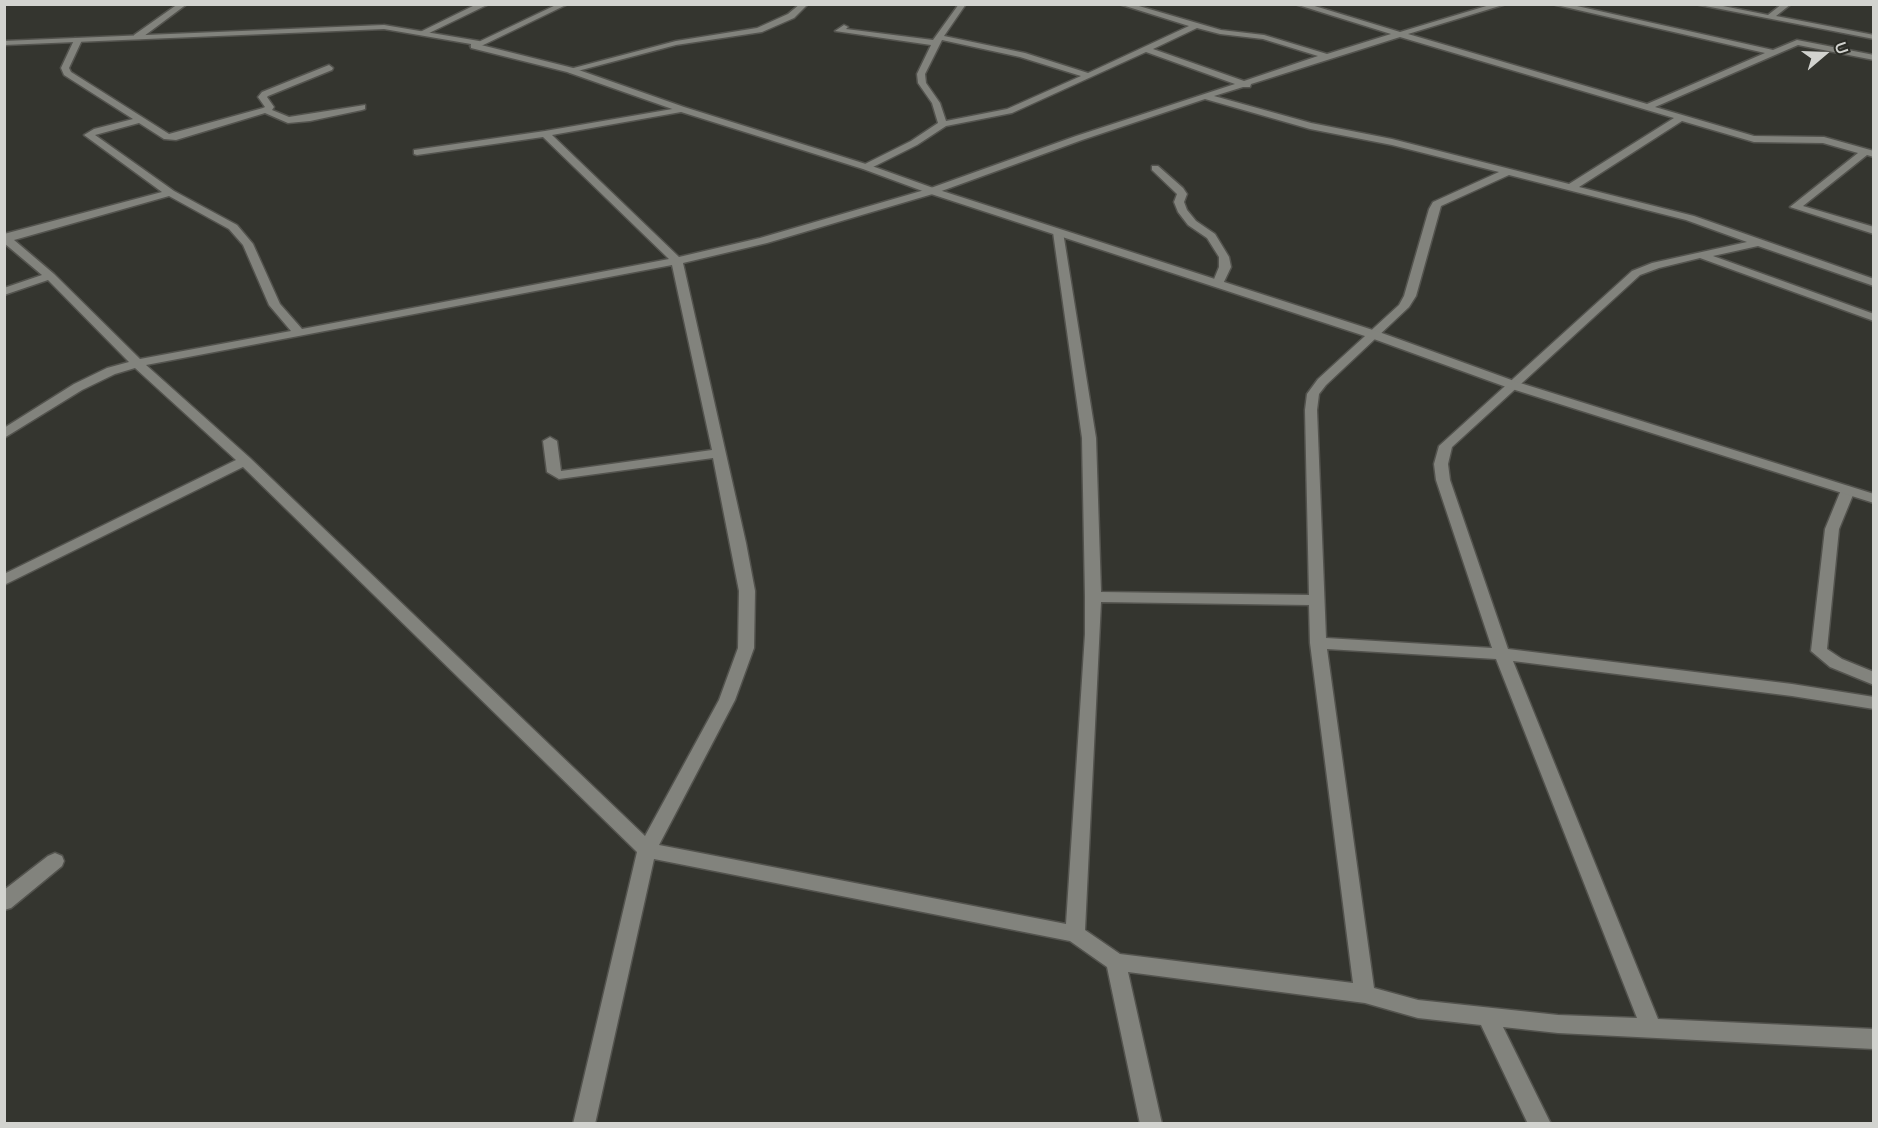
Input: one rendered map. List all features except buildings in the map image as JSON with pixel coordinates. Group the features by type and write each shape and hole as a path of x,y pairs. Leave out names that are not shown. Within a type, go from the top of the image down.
{"street":[{"path":"137,38 184,4"},
{"path":"422,33 466,11 486,4"},
{"path":"474,46 565,4"},
{"path":"570,70 676,44 759,30 791,16 806,4"},
{"path":"943,124 936,103 922,83 921,74 937,40 963,4"},
{"path":"1122,4 1220,32 1264,38 1329,57"},
{"path":"1298,4 1754,139 1824,140 1870,153"},
{"path":"4,434 78,387 111,371 137,363 677,261 763,241 932,191 1079,138 1329,57 1503,4"},
{"path":"1555,4 1773,52"},
{"path":"1770,17 1788,4"},
{"path":"1699,5 1874,37"},
{"path":"866,167 914,143 943,124 1009,111 1148,50 1197,25"},
{"path":"1854,33 1874,26"},
{"path":"4,43 373,27 479,43 474,46"},
{"path":"844,27 839,31 937,40 1022,55 1089,76"},
{"path":"78,40 65,68 67,73 164,136 171,137 266,110 270,107 262,97 265,94 329,68"},
{"path":"1648,107 1801,42 1874,58"},
{"path":"474,46 570,70 681,109 866,167 932,191 1375,335 1513,385 1874,499"},
{"path":"1148,50 1247,85"},
{"path":"1207,98 1310,126 1392,142 1690,218 1874,283"},
{"path":"266,110 288,120 310,118 362,107"},
{"path":"417,152 545,134 681,109"},
{"path":"1572,187 1682,117"},
{"path":"139,120 89,135 170,193 233,227 248,244 275,305 299,333"},
{"path":"545,134 677,261 739,543 747,591 746,648 727,700 647,850 584,1124"},
{"path":"1870,153 1795,207 1874,231"},
{"path":"1155,168 1182,194 1179,202 1186,217 1210,236 1224,257 1225,267 1218,284"},
{"path":"1365,994 1318,643 1311,410 1313,394 1322,382 1403,307 1410,296 1437,204 1510,171"},
{"path":"5,238 170,193"},
{"path":"1058,232 1089,438 1093,597 1093,634 1075,934"},
{"path":"5,238 50,276 137,363 245,461 647,850 1075,934 1116,962 1365,994 1418,1009 1558,1024 1874,1039"},
{"path":"1651,1027 1502,654 1443,480 1441,464 1446,447 1636,273 1656,265 1759,242"},
{"path":"1704,256 1874,318"},
{"path":"4,292 50,276"},
{"path":"550,441 554,472 559,475 718,453"},
{"path":"4,580 245,461"},
{"path":"1848,490 1832,529 1819,651 1836,663 1874,679"},
{"path":"1093,597 1317,600"},
{"path":"1318,643 1502,654 1792,690 1874,703"},
{"path":"4,902 56,861"},
{"path":"1116,962 1151,1124"},
{"path":"1486,1016 1540,1124"}]}
